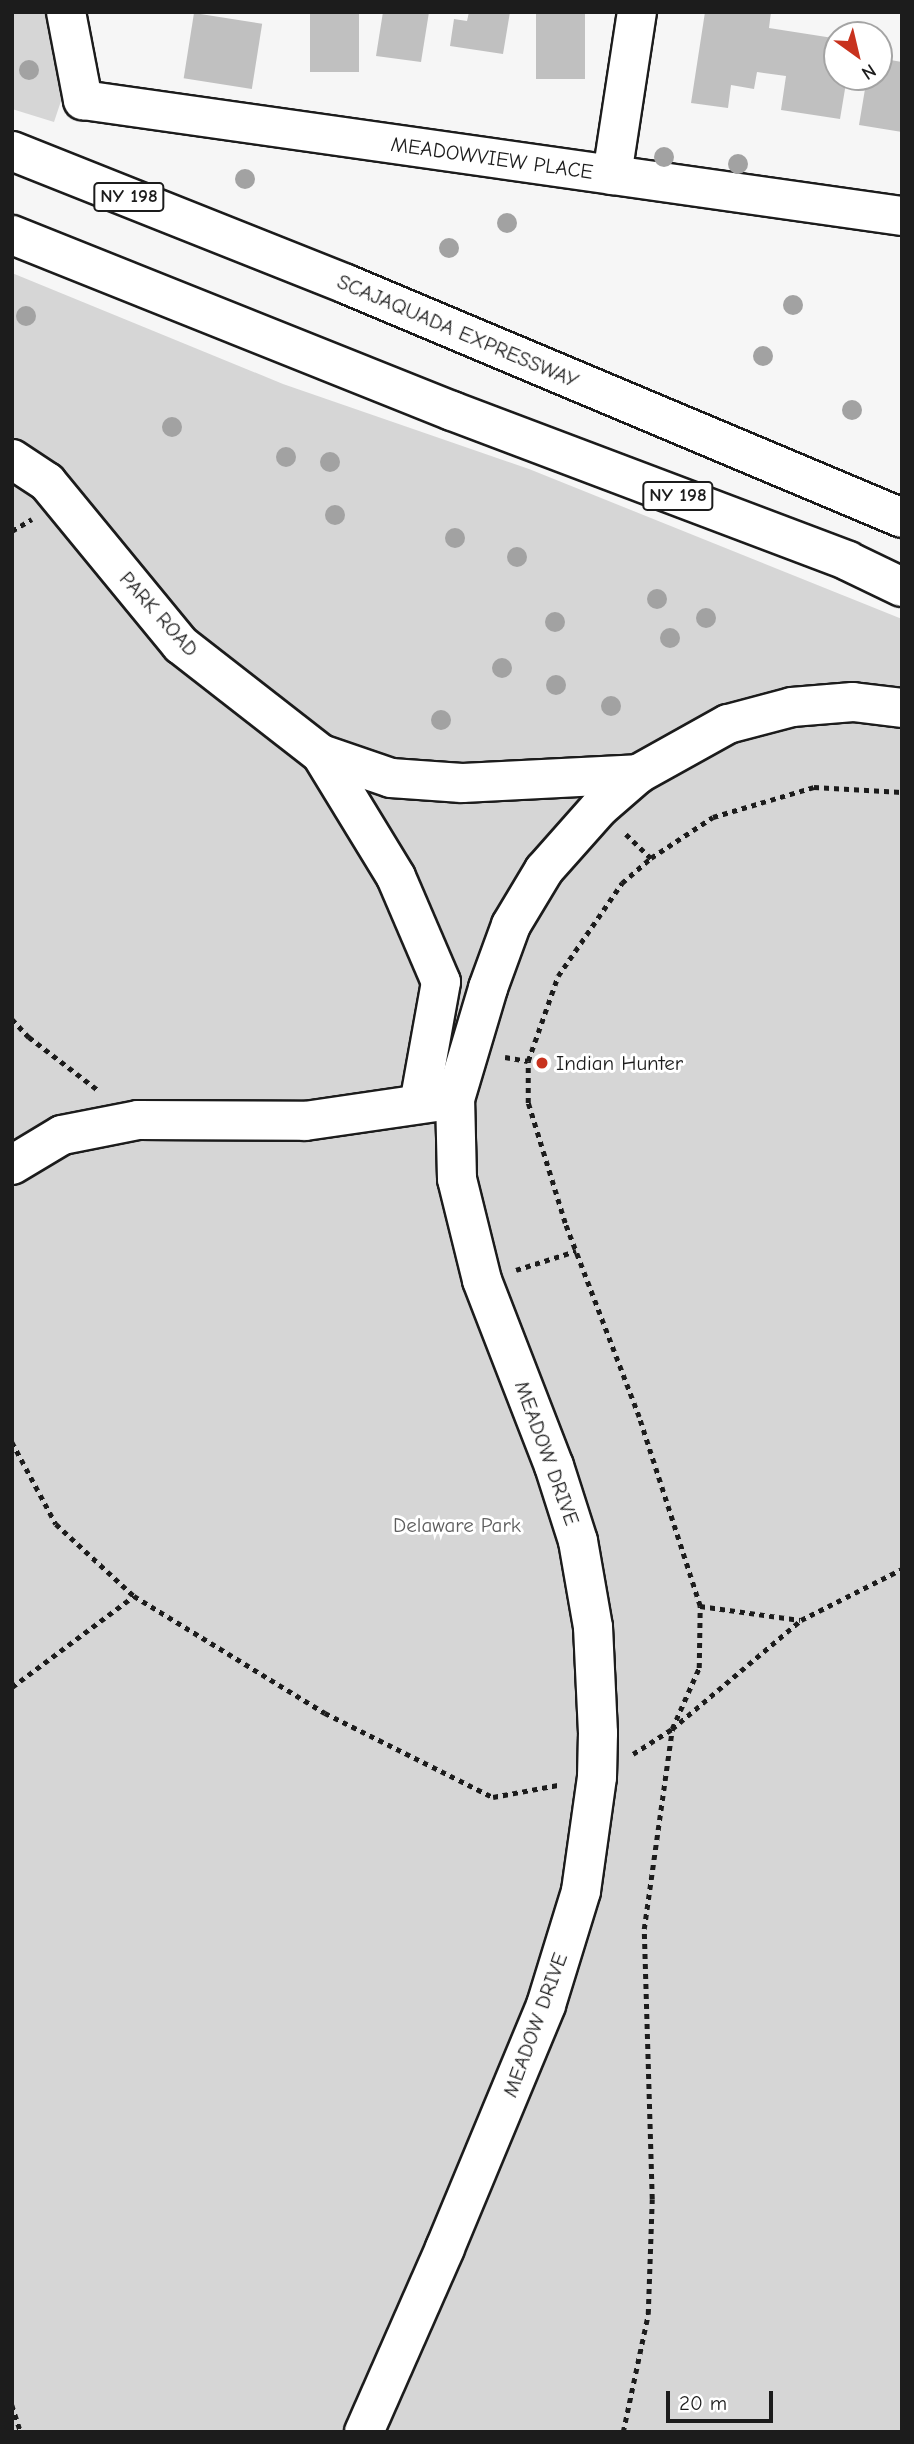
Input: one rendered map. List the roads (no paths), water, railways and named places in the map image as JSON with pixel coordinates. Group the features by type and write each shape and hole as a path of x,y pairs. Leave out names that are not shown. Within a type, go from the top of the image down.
{"main road":[{"name":"MEADOWVIEW PLACE","path":"66,12 83,100 902,216"},
{"path":"612,175 637,12"},
{"name":"SCAJAQUADA EXPRESSWAY","path":"12,151 408,309 902,518"},
{"name":"NY 198","path":"12,235 452,411 848,561 902,587"},
{"name":"PARK ROAD","path":"12,459 47,482 181,645 321,754 391,778 462,783 638,774"},
{"name":"MEADOW DRIVE","path":"364,2432 445,2248 546,2005 581,1891 597,1777 593,1628 578,1541 554,1466 482,1280 437,1102 488,988 511,925 544,870 599,808 638,774 728,724 792,707 853,702 902,708"},
{"name":"PARK ROAD","path":"321,754 396,877 441,982 437,1102"},
{"path":"12,1165 62,1135 138,1120 305,1121 437,1102"}],"place":[{"name":"Indian Hunter","path":"542,1063"}],"park label":[{"name":"Delaware Park","path":"457,1525"}]}
